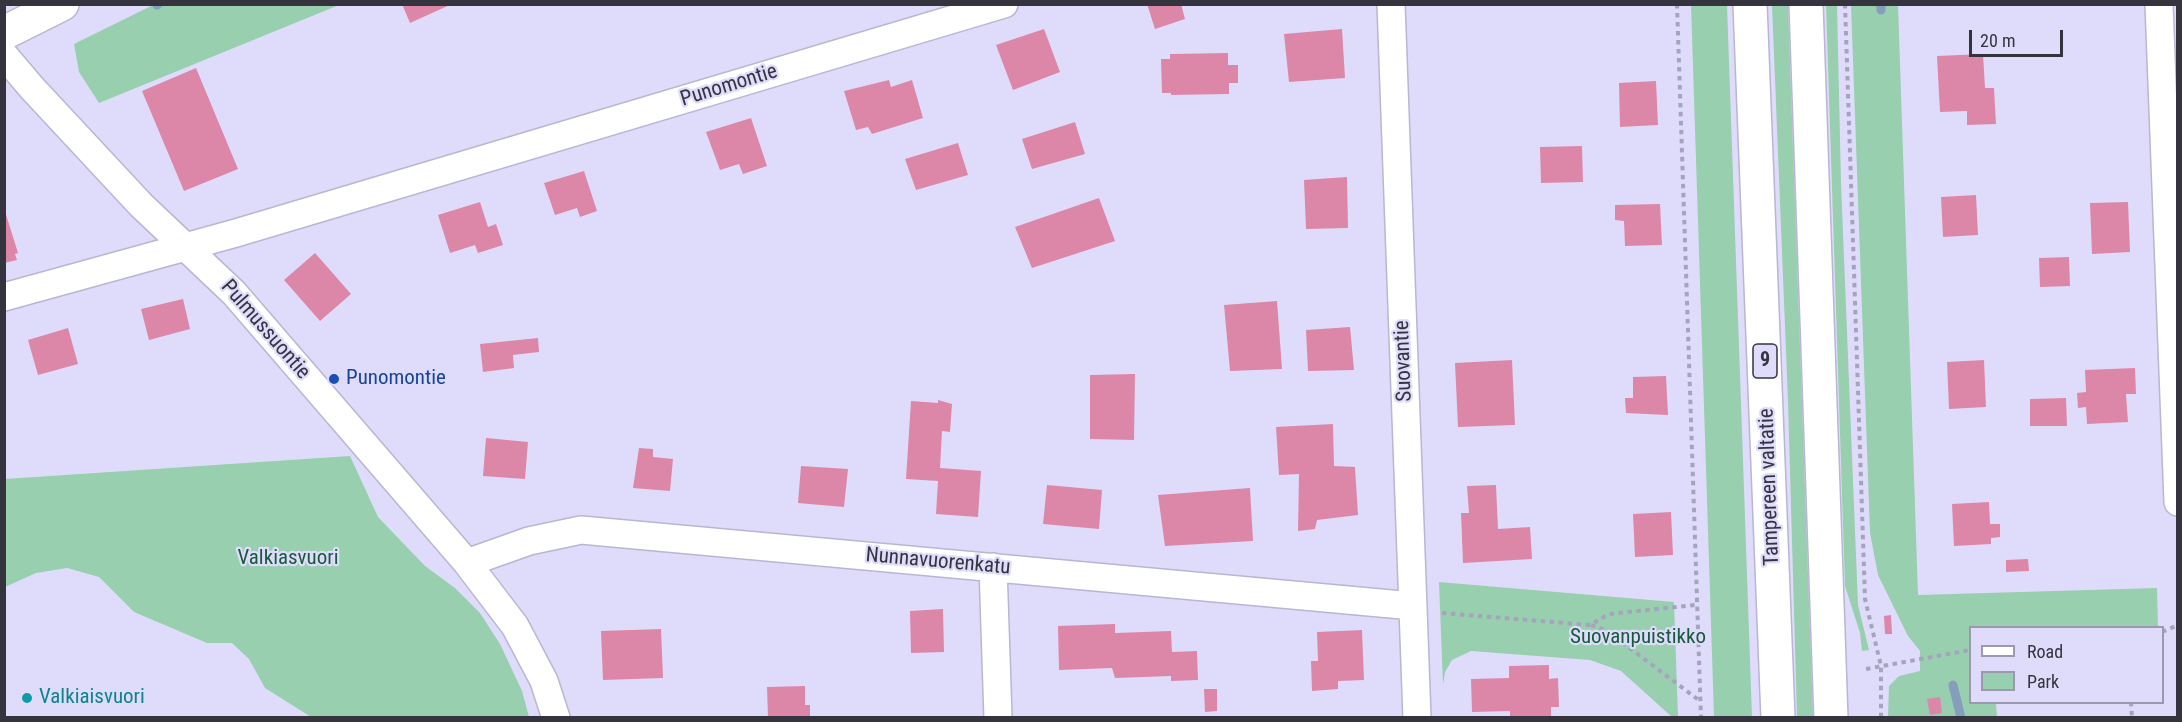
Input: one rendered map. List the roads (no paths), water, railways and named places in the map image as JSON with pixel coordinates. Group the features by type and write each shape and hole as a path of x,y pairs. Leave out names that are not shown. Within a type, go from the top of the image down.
{"main road":[{"path":"4,33 62,4"},
{"name":"Tampereen valtatie","path":"1750,4 1778,717"},
{"path":"1806,4 1831,717"}],"street":[{"name":"Punomontie","path":"4,297 189,247 1004,4"},
{"name":"Suovantie","path":"1391,4 1417,717"},
{"path":"2159,4 2178,502"},
{"name":"Pulmussuontie","path":"4,55 141,205 189,247 234,293 467,562 515,626 544,681 556,717"},
{"name":"Nunnavuorenkatu","path":"467,562 529,541 581,530 1413,606"},
{"path":"993,567 998,717"}],"waterway":[{"path":"1881,4 1881,10"},
{"path":"1953,685 1961,718"}],"place":[{"name":"Punomontie","path":"334,379"},
{"name":"Valkiaisvuori","path":"27,698"}],"park label":[{"name":"Valkiasvuori","path":"288,559"},
{"name":"Suovanpuistikko","path":"1638,638"}]}
